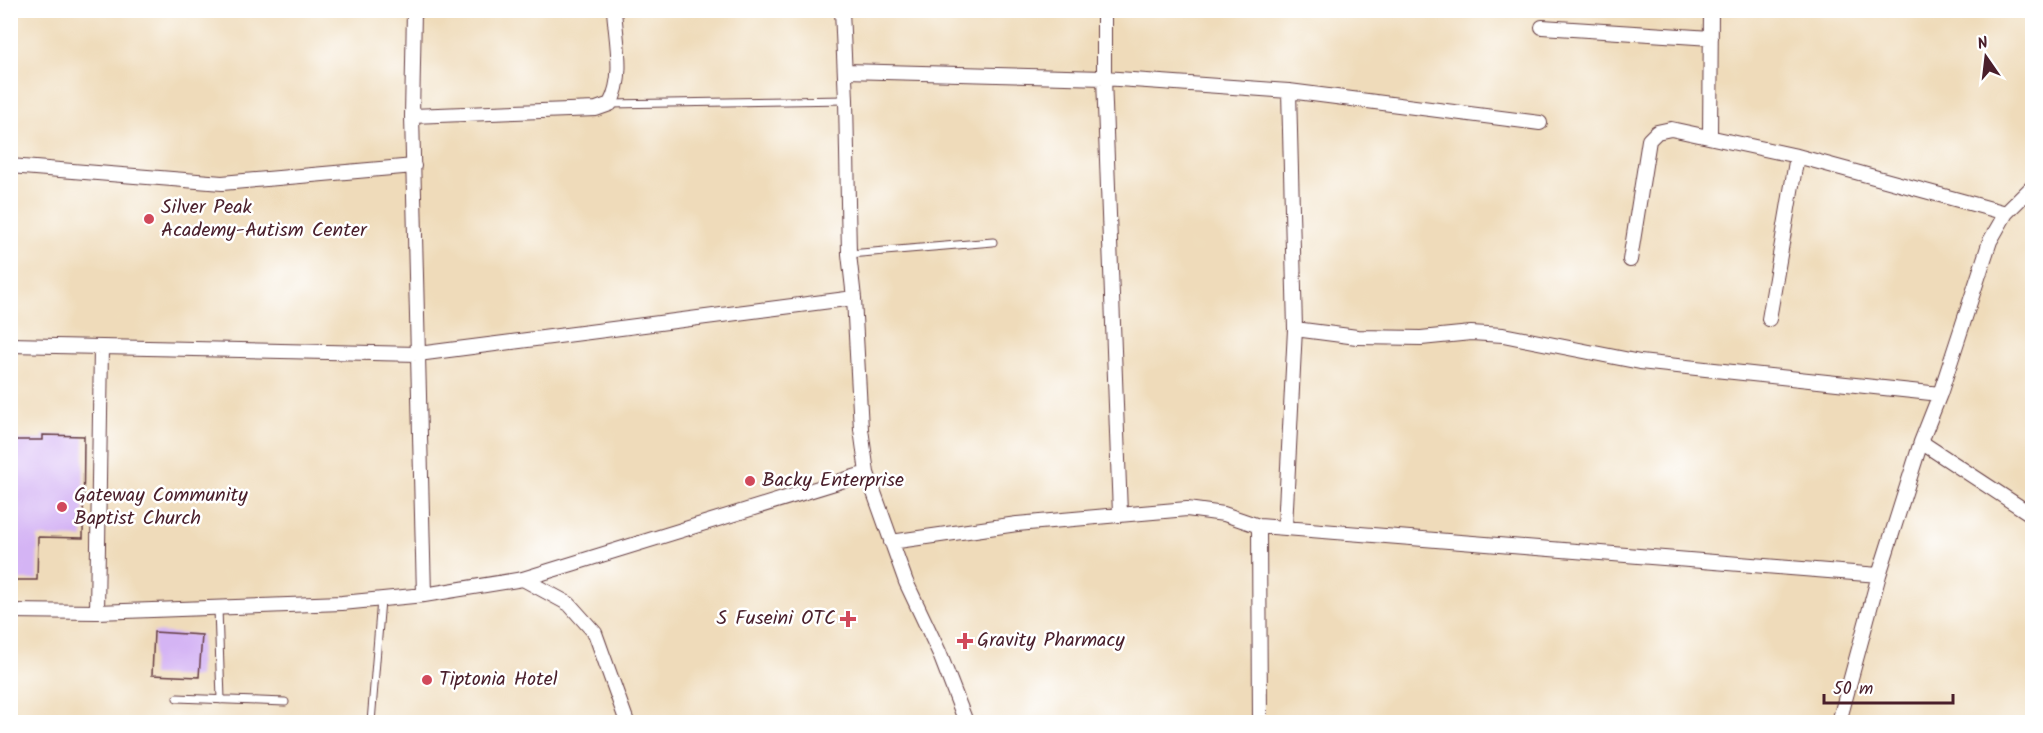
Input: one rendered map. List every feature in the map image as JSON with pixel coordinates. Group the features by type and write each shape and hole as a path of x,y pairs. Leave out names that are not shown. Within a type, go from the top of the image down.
{"street":[{"path":"414,10 412,116 424,595"},
{"path":"412,116 596,109 610,104 619,81 614,10"},
{"path":"842,10 846,70 849,254 854,298 860,417 867,473 906,582 939,652 966,723"},
{"path":"1104,10 1104,78 1120,514"},
{"path":"1710,136 1711,10"},
{"path":"1542,27 1711,38"},
{"path":"846,70 1104,78 1289,91 1540,123"},
{"path":"1285,527 1295,328 1289,91"},
{"path":"1630,260 1649,140 1657,132 1671,129 1797,156 2006,213"},
{"path":"1769,319 1797,156"},
{"path":"10,166 222,183 414,166"},
{"path":"1839,723 1879,575 1921,442 1940,394 1990,241 2006,213 2032,187"},
{"path":"10,345 418,354 854,298"},
{"path":"1295,328 1357,337 1421,338 1471,333 1503,335 1640,362 1940,394"},
{"path":"97,612 101,348"},
{"path":"1921,442 2032,515"},
{"path":"10,611 97,612 218,608 342,603 424,595 523,579 867,473"},
{"path":"891,542 1017,524 1187,509 1224,514 1258,526 1879,575"},
{"path":"1258,526 1260,723"},
{"path":"523,579 569,604 595,633 627,723"}],"lane":[{"path":"610,104 846,100"},
{"path":"849,254 993,242"},
{"path":"371,723 381,600"},
{"path":"218,608 221,700"},
{"path":"177,698 285,702"}],"building":[{"path":"43,435 84,436 83,538 38,537 37,580 10,580 10,440 43,440"},
{"path":"154,632 202,635 199,677 152,675"}],"place":[{"name":"Silver Peak Academy-Autism Center","path":"149,219"},
{"name":"Backy Enterprise","path":"750,481"},
{"name":"Gateway Community Baptist Church","path":"62,507"},
{"name":"S Fuseini OTC","path":"848,619"},
{"name":"Gravity Pharmacy","path":"965,641"},
{"name":"Tiptonia Hotel","path":"427,680"}]}
